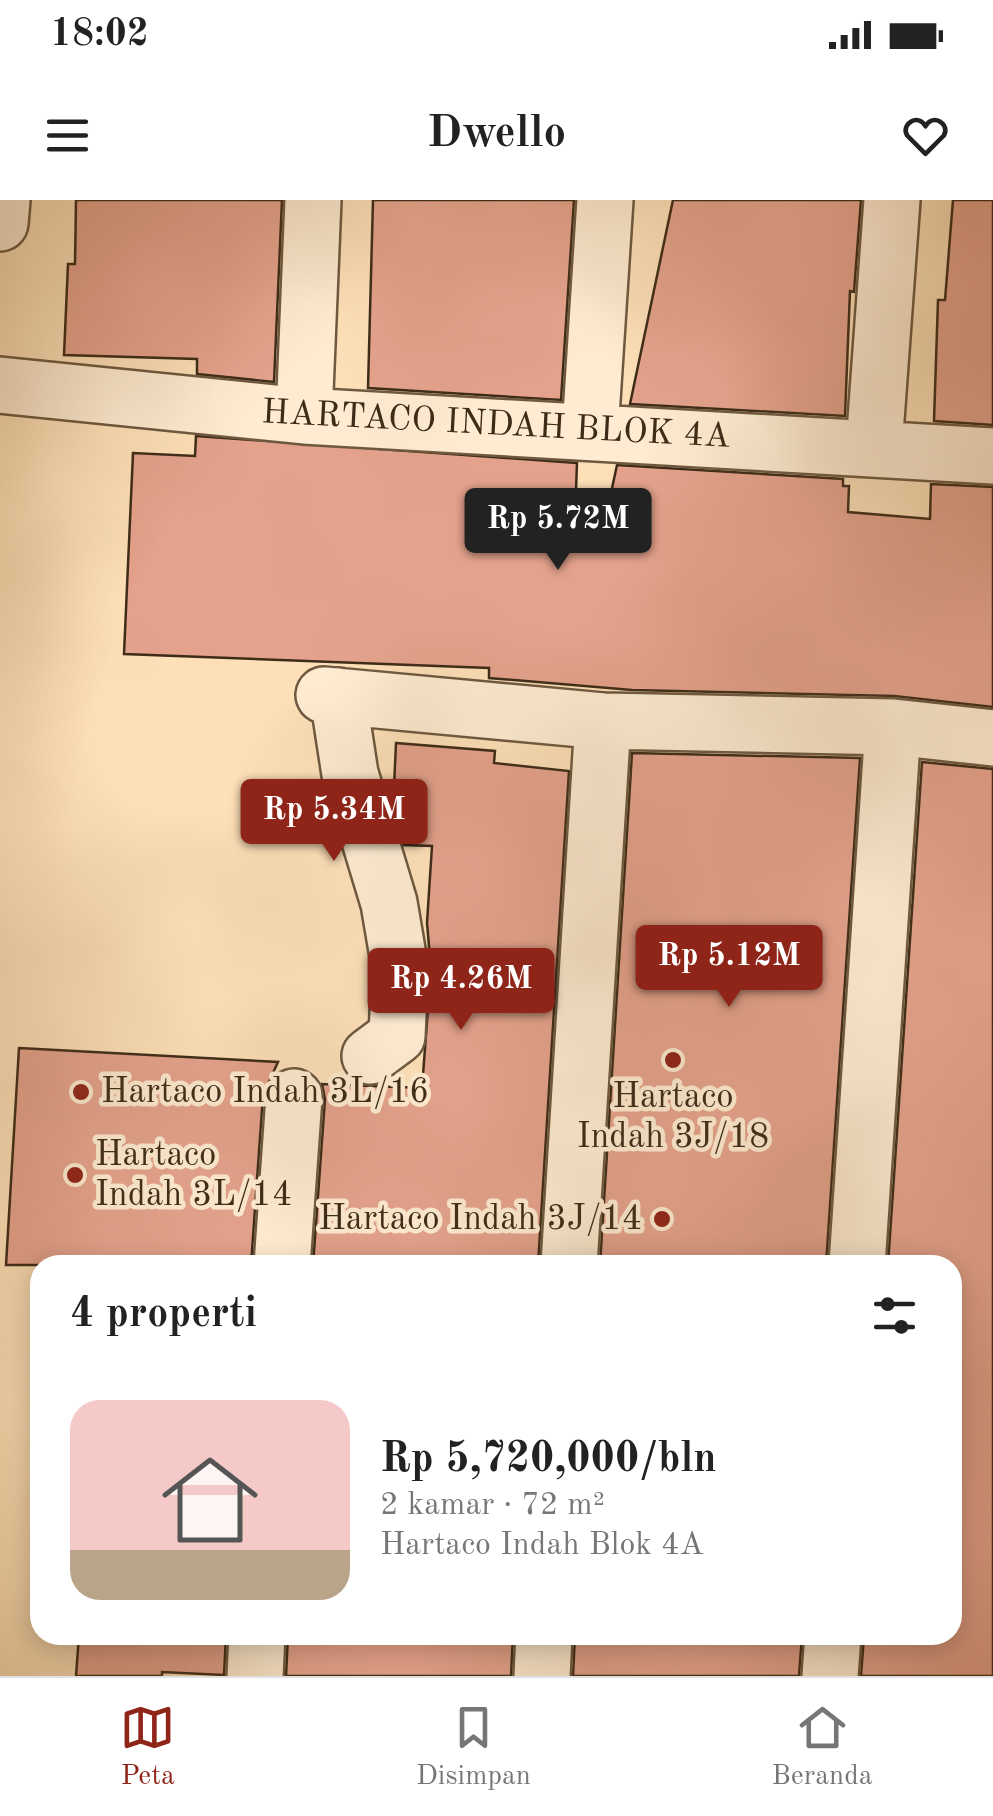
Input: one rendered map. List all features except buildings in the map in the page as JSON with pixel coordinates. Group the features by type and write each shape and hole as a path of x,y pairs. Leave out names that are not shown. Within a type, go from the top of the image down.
{"street":[{"path":"0,223 2,200"},
{"path":"304,416 313,200"},
{"path":"590,431 605,200"},
{"path":"874,447 892,200"},
{"name":"HARTACO INDAH BLOK 4A","path":"0,385 304,416 993,456"},
{"path":"370,1056 397,1036 400,968 389,903 331,696 603,722 893,727 993,738"},
{"path":"570,1255 603,722"},
{"path":"858,1255 893,727"},
{"path":"283,1255 294,1097"},
{"path":"255,1676 257,1645"},
{"path":"542,1676 544,1645"},
{"path":"830,1676 832,1645"}],"place":[{"name":"Hartaco Indah 3J/18","path":"673,1060"},
{"name":"Hartaco Indah 3L/16","path":"81,1092"},
{"name":"Hartaco Indah 3L/14","path":"75,1175"},
{"name":"Hartaco Indah 3J/14","path":"662,1219"}]}
